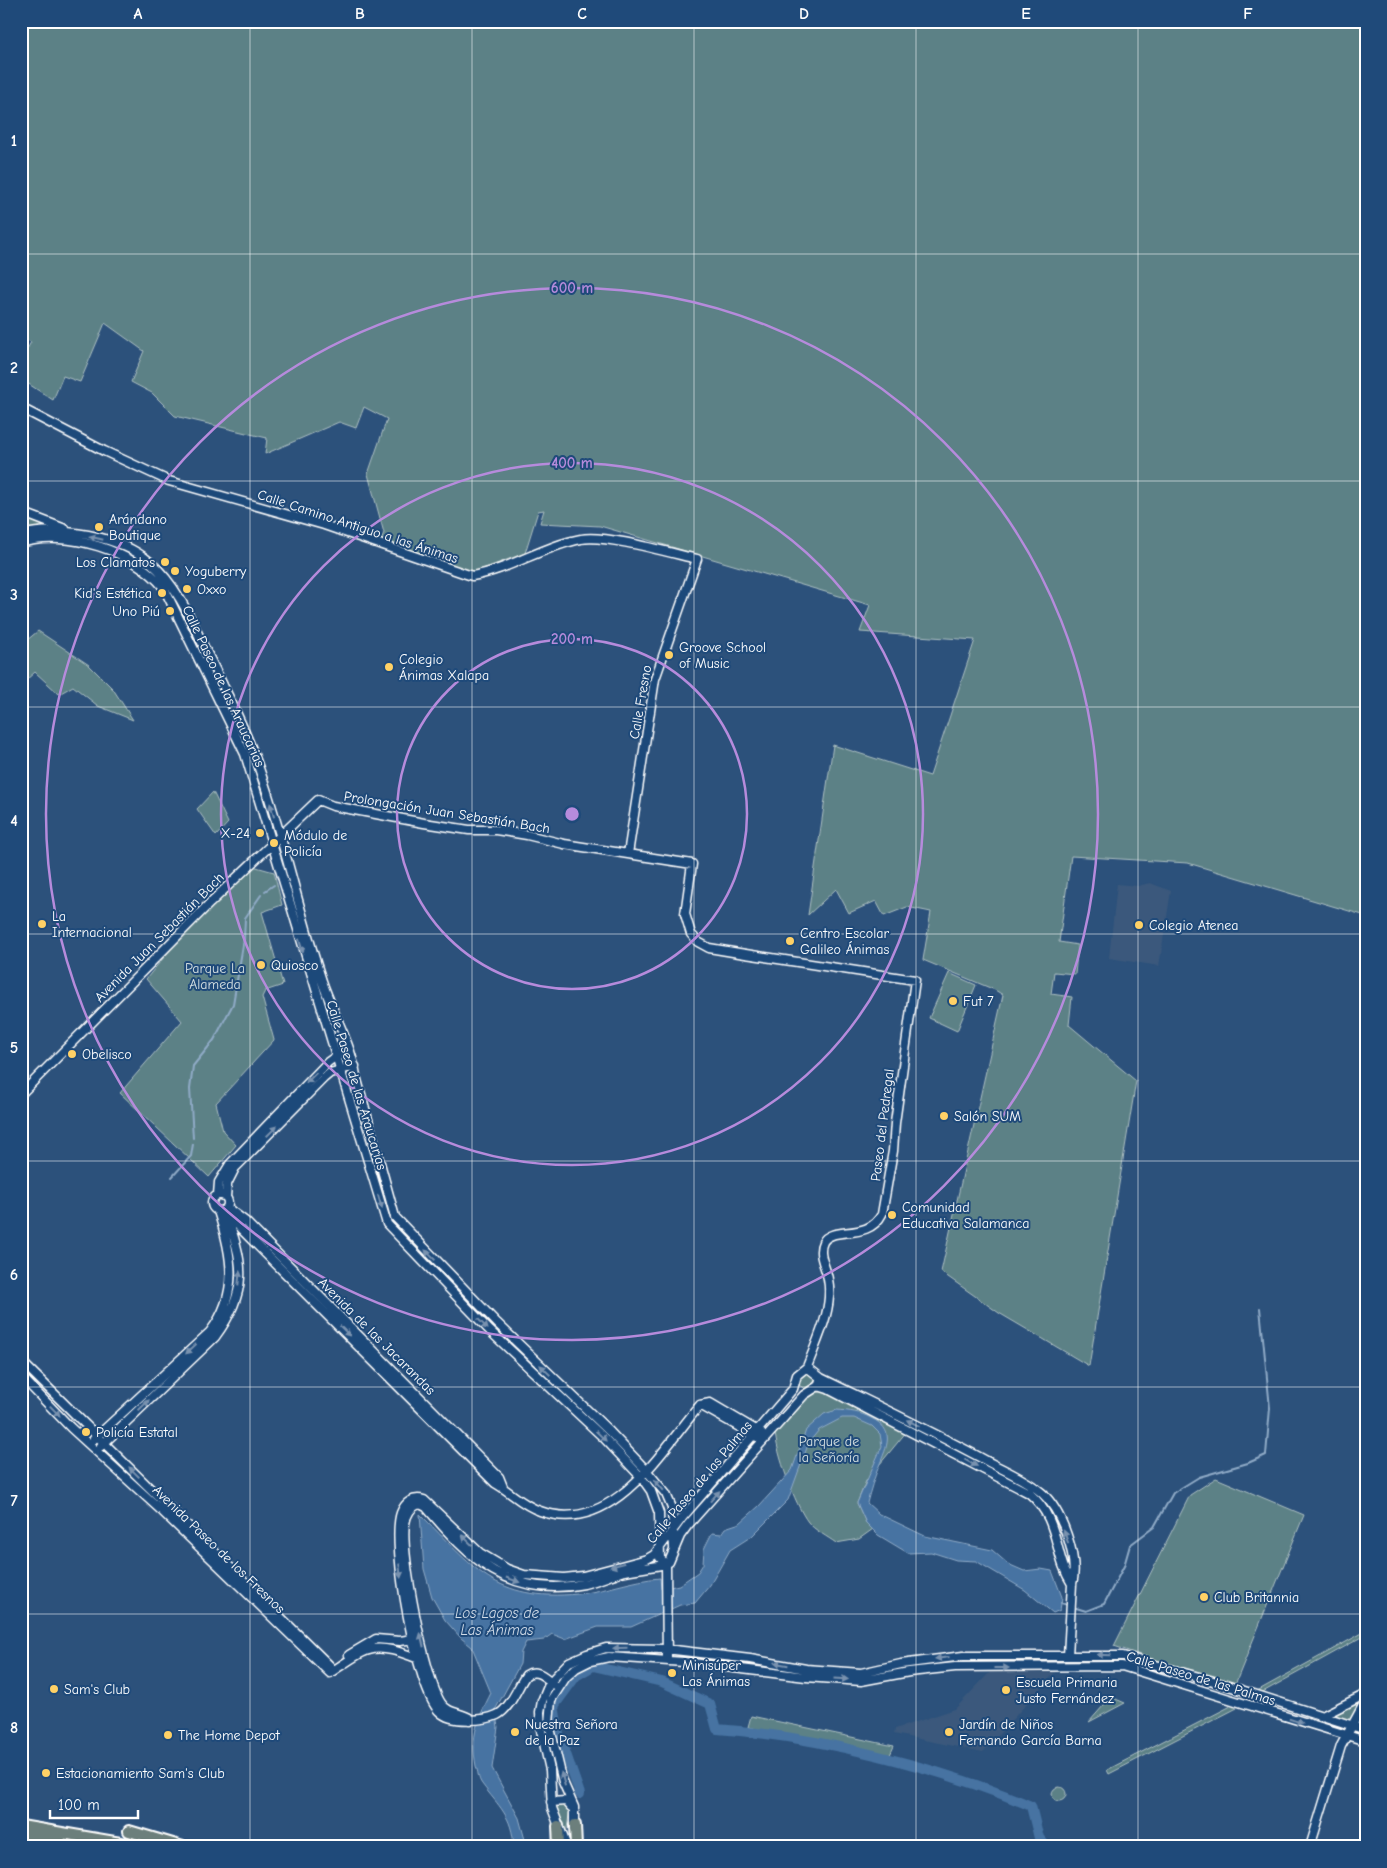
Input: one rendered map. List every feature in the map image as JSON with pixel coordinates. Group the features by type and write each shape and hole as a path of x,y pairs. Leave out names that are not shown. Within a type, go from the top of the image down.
{"highway":[{"path":"568,1844 575,1825"},
{"path":"21,1826 144,1847"},
{"path":"558,1826 568,1844"},
{"path":"129,1831 183,1847"},
{"path":"21,1834 41,1837 98,1838"},
{"path":"21,1840 67,1847"}],"street":[{"name":"Calle Camino Antiguo a las Ánimas","path":"21,408 104,452 169,481 324,525 472,576 484,574 527,556 587,538 697,559"},
{"path":"21,512 69,531"},
{"name":"Calle Paseo de las Araucarias","path":"21,534 54,530 69,531 110,541 149,560 162,573 184,607 236,725 387,1224 490,1331 604,1438 651,1491 660,1513 660,1558 666,1564 667,1661"},
{"name":"Calle Paseo de las Araucarias","path":"21,543 41,540 68,541 106,549 130,558 143,567 155,577 168,596 262,776 322,980 355,1066 392,1210 400,1224 496,1323 609,1431 646,1470 666,1494 672,1508 674,1548"},
{"name":"Calle Fresno","path":"628,854 655,678 697,559"},
{"name":"Prolongación Juan Sebastián Bach","path":"318,800 333,806 388,817 469,830 496,830 528,835 564,844 692,864 685,914 691,934 698,942 709,948 915,980"},
{"name":"Avenida Juan Sebastián Bach","path":"21,1094 271,843 318,800"},
{"name":"Paseo del Pedregal","path":"830,1235 870,1228 878,1222 882,1214 893,1151 895,1123 915,980"},
{"path":"90,1444 210,1332 218,1322 230,1284 232,1263 219,1182 230,1164 336,1056 350,1051"},
{"path":"222,1196 235,1168 324,1078 340,1070 355,1066"},
{"path":"96,1450 215,1337 231,1310 240,1279 240,1261 236,1240 223,1209 212,1203 214,1198 222,1196"},
{"name":"Avenida de las Jacarandas","path":"223,1209 495,1483 524,1504 541,1512 573,1515 602,1508 627,1492 700,1405 710,1402 755,1434"},
{"name":"Avenida de las Jacarandas","path":"223,1209 246,1222 499,1478 503,1487"},
{"path":"236,1240 237,1235 247,1235"},
{"name":"Calle Paseo de las Palmas","path":"558,1688 537,1672 531,1671 526,1675 504,1710 497,1715 473,1718 465,1722 447,1718 438,1711 431,1698 413,1639 400,1576 397,1534 401,1511 413,1499 424,1500 430,1503 480,1553 492,1561 524,1575 564,1578 583,1576 651,1557 793,1389 797,1374 807,1368 828,1306 828,1278 821,1248 826,1238 830,1235"},
{"name":"Avenida Paseo de los Fresnos","path":"21,1361 105,1442 330,1670"},
{"path":"21,1374 28,1367"},
{"path":"807,1368 821,1378 936,1435 1043,1494 1054,1510 1068,1540 1074,1574 1068,1656 1073,1661 1069,1667"},
{"name":"Avenida Paseo de los Fresnos","path":"21,1374 71,1428 330,1670"},
{"path":"821,1378 818,1386 828,1389 1029,1493 1037,1500 1052,1527 1066,1576 1072,1584"},
{"name":"Calle Paseo de las Palmas","path":"473,1718 451,1712 442,1706 436,1695 426,1660 408,1574 404,1534 407,1514 413,1507 420,1504 426,1507 474,1558 487,1568 522,1583 540,1586 583,1584 620,1572 666,1564 673,1555 674,1548 688,1525 804,1395 818,1386"},
{"path":"755,1434 767,1437"},
{"path":"932,1443 936,1435"},
{"path":"330,1670 376,1639 400,1641 413,1639"},
{"path":"330,1670 353,1657 377,1647 419,1659"},
{"name":"Calle Paseo de las Palmas","path":"558,1826 551,1802 550,1770 540,1712 550,1682 569,1662 606,1648 666,1649 755,1660 806,1669 860,1673 901,1664 963,1656 1123,1656 1210,1680 1366,1730"},
{"name":"Calle Paseo de las Palmas","path":"575,1825 574,1807 563,1782 549,1724 551,1700 558,1688 571,1673 590,1661 608,1657 667,1661 861,1681 947,1668 1122,1666 1366,1741"},
{"path":"1320,1716 1366,1694"},
{"path":"1310,1847 1340,1746 1366,1700"},
{"path":"1330,1731 1337,1737 1340,1746"},
{"path":"551,1802 563,1800 570,1804 568,1844"}],"shaded area":[{"name":"Colegio Atenea","path":"1150,883 1171,891 1159,966 1109,958 1117,884 1138,886"},
{"path":"1058,1669 983,1752 894,1734 895,1729 955,1709 992,1670"}],"green space":[{"path":"28,21 1366,21 1366,916 1188,863 1071,856 1059,942 1078,945 1075,974 1054,972 1051,994 1072,997 1069,1025 1136,1081 1089,1366 999,1313 941,1272 1003,995 923,960 931,912 907,907 884,916 876,901 849,913 836,889 808,915 833,745 930,776 975,640 860,632 870,605 600,526 540,523 544,510 538,511 525,553 475,572 380,542 384,533 368,474 387,419 364,407 356,428 339,422 265,454 267,438 175,416 152,393 131,382 144,351 105,323 80,382 63,376 53,400 21,379 21,360 31,342 21,337 21,43"},
{"path":"21,514 55,527 21,532"},
{"path":"38,631 89,665 113,689 133,720 98,706 73,686 59,694 35,672 25,681 21,677 21,637 26,641"},
{"path":"213,792 228,823 216,836 197,809"},
{"name":"Parque La Alameda","path":"249,865 274,872 282,905 262,912 283,985 265,991 262,997 274,1040 216,1103 223,1131 236,1145 209,1177 120,1093 182,1021 146,979 179,939"},
{"name":"Fut 7","path":"949,973 976,985 957,1031 929,1018"},
{"path":"806,1372 815,1375 817,1379 807,1390 797,1384 801,1375"},
{"name":"Parque de la Señoría","path":"818,1389 907,1431 866,1481 857,1503 866,1523 873,1529 859,1539 836,1543 817,1531 803,1514 782,1465 775,1431 808,1396"},
{"name":"Club Britannia","path":"1216,1478 1304,1515 1234,1687 1114,1646 1190,1495"},
{"path":"1366,1631 1366,1635 1261,1693 1257,1691"},
{"path":"1111,1697 1125,1703 1089,1722"},
{"path":"1355,1701 1358,1703 1352,1719 1348,1721 1331,1716 1330,1713"},
{"path":"1231,1706 1237,1708 1109,1774 1107,1770"},
{"path":"751,1716 894,1746 889,1757 748,1727"},
{"path":"1056,1787 1062,1787 1066,1794 1062,1801 1056,1801 1052,1797 1052,1791"},
{"path":"563,1803 570,1808 566,1835 554,1810 557,1805"}],"water":[{"name":"Los Lagos de Las Ánimas","path":"837,1410 855,1412 867,1416 879,1423 887,1433 885,1452 867,1503 879,1514 925,1536 992,1550 1008,1564 1024,1571 1041,1569 1052,1571 1062,1597 1060,1610 1053,1613 1025,1590 976,1561 956,1560 931,1552 908,1553 878,1535 866,1523 857,1503 882,1446 880,1434 872,1426 854,1418 842,1418 819,1430 809,1442 788,1500 752,1536 730,1550 710,1585 695,1603 680,1605 631,1627 598,1627 565,1639 552,1634 544,1640 526,1642 521,1652 520,1664 495,1710 498,1727 492,1768 519,1818 527,1847 514,1847 511,1827 504,1812 481,1782 474,1755 476,1728 491,1693 472,1647 445,1620 432,1597 424,1569 420,1514 472,1565 488,1577 506,1586 526,1592 550,1595 578,1594 660,1578 661,1589 679,1585 698,1572 703,1564 704,1549 712,1533 721,1534 725,1528 740,1523 759,1506 792,1470 806,1430 824,1414"}],"waterway":[{"path":"265,891 274,885"},
{"path":"193,1138 190,1089 193,1066 214,1040 233,1004 244,939 245,918 261,895"},
{"path":"172,1177 191,1156 193,1144"},
{"path":"1073,1607 1086,1611 1104,1604 1124,1566 1130,1545 1154,1527 1173,1493 1199,1477 1248,1463 1266,1455 1270,1408 1260,1308"},
{"path":"1061,1603 1068,1605"},
{"path":"580,1794 559,1734 554,1706 576,1676 593,1666 662,1682 710,1704 717,1729 795,1738 877,1755 957,1778 1031,1806 1039,1838 1047,1847"}],"place":[{"name":"Arándano Boutique","path":"99,527"},
{"name":"Los Clamatos","path":"165,562"},
{"name":"Yoguberry","path":"175,571"},
{"name":"Oxxo","path":"187,589"},
{"name":"Kid's Estética","path":"162,593"},
{"name":"Uno Piú","path":"170,611"},
{"name":"Groove School of Music","path":"669,655"},
{"name":"Colegio Ánimas Xalapa","path":"389,667"},
{"name":"X-24","path":"260,833"},
{"name":"Módulo de Policía","path":"274,843"},
{"name":"La Internacional","path":"42,924"},
{"name":"Colegio Atenea","path":"1139,925"},
{"name":"Centro Escolar Galileo Ánimas","path":"790,941"},
{"name":"Quiosco","path":"261,965"},
{"name":"Fut 7","path":"953,1001"},
{"name":"Obelisco","path":"72,1054"},
{"name":"Salón SUM","path":"944,1116"},
{"name":"Comunidad Educativa Salamanca","path":"892,1215"},
{"name":"Policía Estatal","path":"86,1432"},
{"name":"Club Britannia","path":"1204,1597"},
{"name":"Minisúper Las Ánimas","path":"672,1673"},
{"name":"Sam's Club","path":"54,1689"},
{"name":"Escuela Primaria Justo Fernández","path":"1006,1690"},
{"name":"Nuestra Señora de la Paz","path":"515,1732"},
{"name":"Jardín de Niños Fernando García Barna","path":"949,1732"},
{"name":"The Home Depot","path":"168,1735"},
{"name":"Estacionamiento Sam's Club","path":"46,1773"}]}
